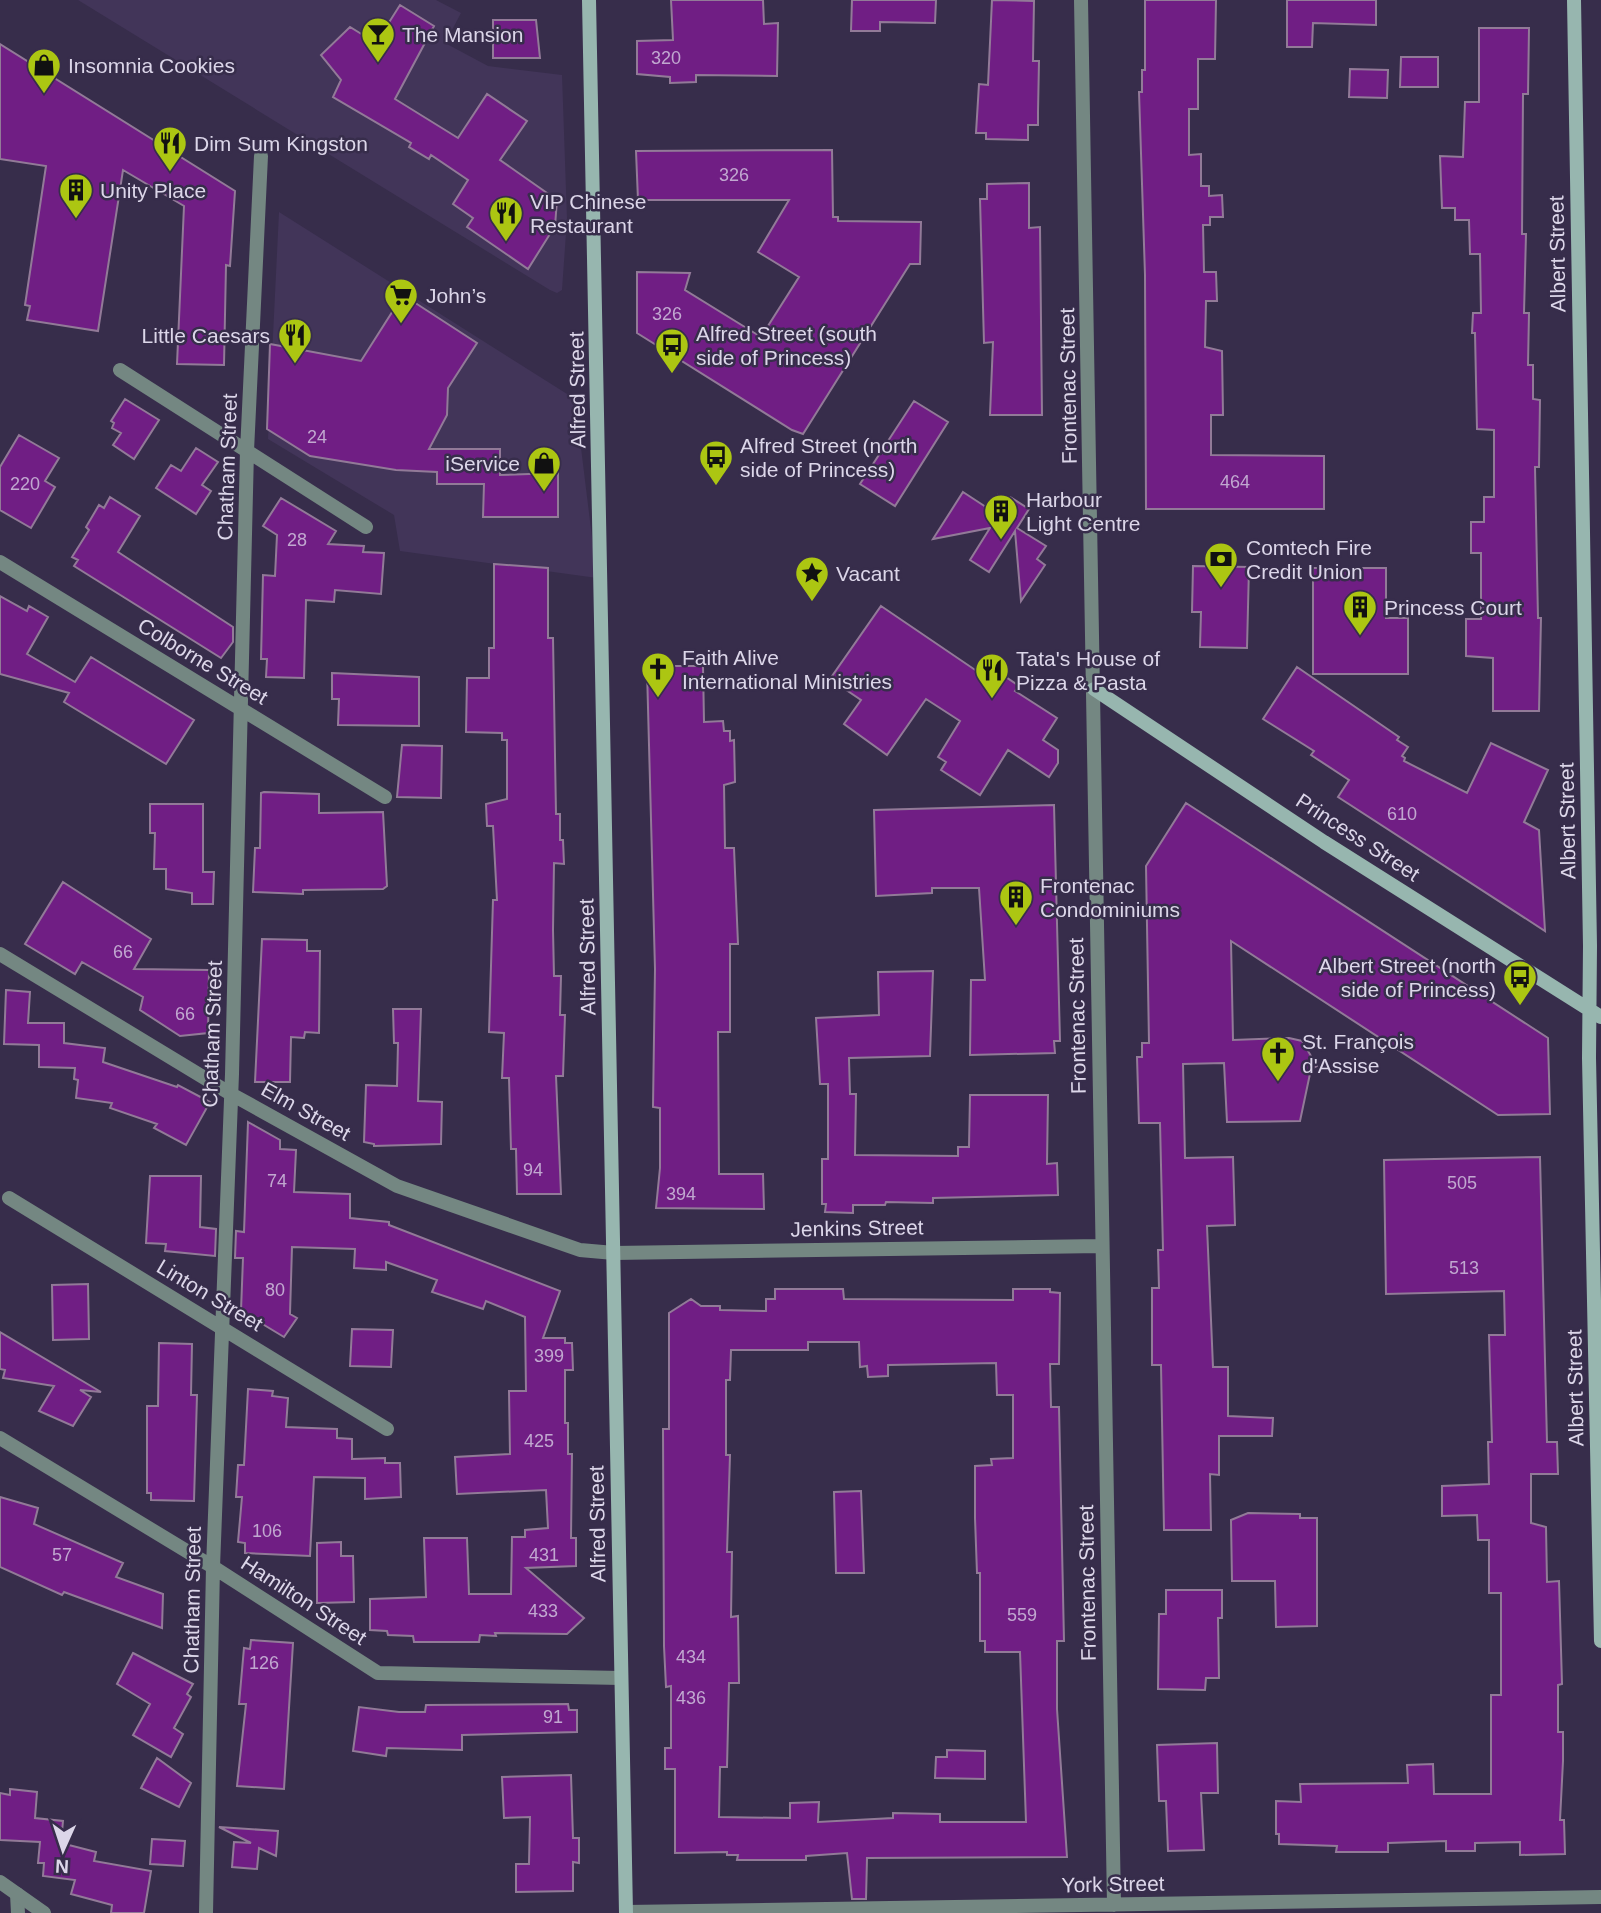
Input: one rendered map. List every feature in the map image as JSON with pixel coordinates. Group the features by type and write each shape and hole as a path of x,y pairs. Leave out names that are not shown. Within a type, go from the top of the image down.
{"street":[{"name":"Alfred Street","path":"589,0 626,1912"},
{"name":"Frontenac Street","path":"1081,0 1114,1905"},
{"name":"Albert Street","path":"1574,0 1595,1014 1601,1641"},
{"name":"Chatham Street","path":"206,1913 214,1567 242,709 247,450 261,156"},
{"path":"120,370 366,527"},
{"name":"Colborne Street","path":"0,562 385,797"},
{"name":"Princess Street","path":"1094,689 1333,848 1595,1014"},
{"name":"Elm Street","path":"0,954 231,1094 397,1186 580,1250 614,1253"},
{"name":"Linton Street","path":"9,1199 222,1326 387,1429"},
{"name":"Jenkins Street","path":"614,1253 1101,1246"},
{"name":"Hamilton Street","path":"0,1438 214,1567 379,1672 621,1678"},
{"path":"0,1882 44,1913"},
{"path":"17,1894 18,1913"},
{"name":"York Street","path":"626,1912 1601,1897"}],"shaded area":[{"path":"78,0 436,0 461,13 445,43 488,66 562,75 567,219 562,290 557,293 550,290"},
{"path":"279,212 575,399 597,578 400,551 394,515 268,439"}],"building":[{"path":"671,0 763,0 764,24 778,23 777,76 696,75 696,82 670,83 670,77 637,74 637,41 673,40"},
{"path":"852,0 936,0 935,23 880,22 880,31 851,31"},
{"path":"992,0 1034,1 1033,61 1039,61 1038,125 1028,125 1028,140 986,139 986,133 976,133 979,84 988,85"},
{"path":"1145,0 1216,0 1215,59 1198,59 1198,109 1189,109 1189,155 1201,154 1201,186 1209,186 1209,196 1222,195 1223,217 1210,217 1210,225 1203,225 1204,272 1216,272 1217,301 1206,301 1205,347 1222,351 1223,415 1211,415 1211,455 1324,456 1324,509 1146,509 1145,275 1139,92 1142,92 1142,70 1145,70"},
{"path":"1287,0 1376,0 1376,25 1313,23 1312,47 1287,47"},
{"path":"400,5 434,26 395,99 458,138 487,94 527,121 500,160 557,200 555,226 528,269 467,227 473,218 453,204 468,180 431,155 429,159 409,147 411,143 333,97 341,80 321,55 350,27 376,43"},
{"path":"493,20 536,20 540,58 493,58"},
{"path":"1479,28 1529,28 1528,94 1523,94 1522,234 1526,234 1524,313 1529,313 1528,365 1533,365 1533,399 1540,400 1539,467 1535,467 1538,618 1541,618 1539,711 1493,711 1493,658 1466,656 1466,619 1481,619 1481,553 1471,553 1471,522 1484,522 1484,497 1494,497 1494,430 1477,429 1475,333 1472,333 1473,313 1481,313 1480,254 1470,254 1469,220 1455,220 1455,208 1442,208 1440,156 1463,157 1465,102 1479,102"},
{"name":"Unity Place","path":"0,44 235,191 230,266 226,265 224,365 177,364 184,206 123,170 98,331 27,320 30,306 25,305 46,166 0,159"},
{"path":"1401,57 1438,57 1438,87 1400,87"},
{"path":"1350,69 1388,70 1387,98 1349,97"},
{"path":"832,150 833,217 838,217 838,221 921,222 920,264 910,264 803,434 792,430 637,333 637,272 690,273 685,290 761,337 799,277 758,252 789,200 638,200 636,151"},
{"path":"1029,183 1029,228 1040,227 1042,415 990,415 993,342 984,343 980,199 987,199 987,184"},
{"path":"403,295 477,343 448,388 447,415 429,449 500,449 500,475 558,473 558,517 483,517 484,484 437,484 437,472 396,470 310,456 267,429 270,344 361,361"},
{"path":"125,399 159,420 134,459 113,445 121,433 112,428 114,423 111,421"},
{"path":"914,401 948,422 895,506 860,484"},
{"path":"19,435 59,458 45,481 55,487 31,528 0,510 0,467"},
{"path":"196,448 218,462 202,485 211,491 196,514 156,488 171,465 181,471"},
{"name":"Harbour Light Centre","path":"963,492 989,509 998,495 1003,498 1010,497 1029,509 1017,528 1046,546 1037,559 1045,565 1021,601 1015,531 989,572 970,560 990,528 933,539"},
{"path":"110,497 140,516 118,552 233,627 233,642 221,658 74,566 78,560 72,557 89,530 86,527 99,505 104,508"},
{"path":"281,498 336,531 328,544 364,546 363,552 384,553 381,594 335,590 334,602 306,600 304,678 266,677 267,659 261,659 263,575 275,576 277,535 263,526"},
{"path":"494,564 548,568 548,638 553,638 556,814 560,814 564,864 554,863 553,930 554,976 561,976 560,1015 565,1015 563,1076 556,1076 561,1194 517,1194 516,1149 511,1149 509,1078 502,1078 504,1033 489,1032 493,900 497,900 493,826 487,826 486,804 507,799 507,740 502,740 502,733 466,732 467,678 489,678 489,648 494,648"},
{"name":"Comtech Fire Credit Union","path":"1193,566 1249,567 1247,648 1200,647 1201,612 1192,612"},
{"name":"Princess Court","path":"1313,568 1386,568 1386,618 1408,618 1408,674 1313,674"},
{"path":"0,596 27,611 29,606 48,617 27,654 75,682 91,657 194,720 166,764 64,702 69,693 0,674"},
{"path":"881,606 987,678 994,669 1019,686 1015,691 1057,718 1043,740 1058,750 1058,763 1049,777 1008,750 980,795 941,770 946,762 938,757 960,721 926,699 887,755 844,724 861,700 830,679"},
{"path":"674,666 703,666 704,722 723,721 724,731 730,731 730,741 734,740 735,782 724,785 725,848 734,848 738,944 730,944 730,1032 718,1032 719,1174 763,1174 764,1209 656,1208 660,1168 660,1108 653,1107 655,969 647,670 674,670"},
{"path":"1297,667 1399,737 1397,740 1408,747 1402,756 1404,761 1467,793 1491,743 1548,770 1524,822 1539,830 1545,931 1338,797 1349,780 1311,755 1314,751 1263,719"},
{"path":"332,673 419,677 419,726 338,725 339,699 332,699"},
{"path":"402,745 442,746 441,798 397,797"},
{"path":"261,793 319,794 319,813 383,812 387,886 383,889 303,890 303,894 253,892 255,848 260,848"},
{"path":"1186,803 1548,1038 1550,1114 1498,1115 1231,941 1233,1040 1289,1038 1302,1041 1317,1066 1311,1069 1300,1121 1227,1122 1224,1063 1183,1064 1185,1158 1233,1157 1235,1225 1207,1226 1213,1367 1228,1367 1228,1416 1273,1418 1272,1436 1219,1436 1219,1475 1210,1474 1211,1530 1164,1530 1161,1365 1152,1365 1152,1288 1159,1288 1158,1250 1163,1250 1160,1123 1139,1123 1137,1057 1142,1057 1142,1043 1149,1043 1146,866"},
{"path":"150,804 203,804 203,872 214,872 213,904 192,904 192,893 166,889 166,869 154,869 155,833 150,833"},
{"name":"Frontenac Condominiums","path":"1054,805 1060,1041 1054,1041 1055,1053 970,1055 971,980 985,980 979,888 932,888 932,893 876,896 874,810"},
{"path":"63,882 151,939 134,969 209,970 208,1033 180,1036 140,1010 143,997 82,962 75,974 25,944"},
{"path":"262,939 307,940 307,951 320,951 319,1033 305,1032 304,1038 291,1037 290,1082 255,1082"},
{"path":"933,971 930,1056 849,1058 850,1094 856,1094 855,1155 958,1156 958,1147 969,1147 970,1095 1048,1095 1047,1164 1057,1163 1058,1195 933,1198 933,1203 886,1202 885,1205 853,1205 853,1213 825,1212 826,1204 822,1204 822,1159 828,1159 828,1084 820,1084 816,1018 879,1015 878,972"},
{"path":"6,990 30,992 28,1023 64,1023 64,1043 105,1048 103,1062 177,1087 178,1085 210,1102 186,1145 154,1128 157,1124 110,1108 112,1103 76,1098 78,1080 74,1079 75,1068 39,1067 39,1045 4,1044"},
{"path":"393,1009 421,1009 418,1101 442,1102 441,1144 374,1146 364,1142 366,1085 397,1086 398,1043 394,1043"},
{"path":"248,1122 280,1140 280,1149 296,1150 294,1192 350,1194 350,1218 389,1222 389,1225 560,1291 543,1338 565,1338 565,1343 572,1343 573,1370 565,1370 565,1423 568,1423 568,1454 572,1454 571,1538 576,1538 576,1566 526,1568 584,1618 567,1634 495,1633 496,1636 480,1635 479,1642 414,1642 413,1636 388,1635 387,1631 370,1630 370,1599 426,1597 424,1538 467,1538 469,1594 511,1594 512,1537 525,1537 525,1530 548,1528 546,1490 457,1494 455,1457 510,1454 509,1391 526,1391 525,1317 486,1301 483,1309 432,1292 437,1280 386,1262 386,1270 354,1268 355,1249 292,1247 290,1314 297,1318 284,1337 241,1311 243,1258 235,1258 236,1231 244,1232"},
{"path":"1540,1157 1547,1442 1557,1442 1558,1474 1531,1474 1531,1523 1546,1527 1547,1582 1559,1581 1562,1684 1558,1685 1558,1732 1563,1732 1560,1820 1564,1820 1565,1854 1520,1855 1520,1842 1475,1843 1475,1851 1446,1851 1446,1841 1388,1843 1388,1852 1336,1852 1337,1846 1279,1844 1279,1834 1276,1834 1276,1801 1301,1802 1300,1784 1408,1783 1407,1765 1433,1764 1434,1794 1491,1794 1491,1695 1501,1695 1501,1593 1489,1593 1489,1540 1478,1540 1477,1515 1442,1516 1442,1486 1489,1484 1488,1442 1492,1442 1489,1335 1505,1335 1504,1291 1386,1294 1384,1160"},
{"path":"150,1176 201,1176 200,1227 216,1229 215,1256 165,1251 166,1244 146,1243"},
{"path":"88,1284 89,1339 53,1340 52,1285"},
{"path":"775,1289 843,1289 844,1299 1013,1300 1013,1289 1050,1289 1050,1292 1060,1293 1059,1364 1050,1364 1051,1407 1059,1407 1064,1641 1057,1641 1057,1709 1067,1857 867,1858 866,1899 852,1899 847,1853 806,1856 806,1860 737,1860 738,1855 727,1855 727,1852 675,1853 675,1769 665,1769 665,1748 671,1748 671,1686 666,1687 664,1646 663,1429 669,1429 669,1313 691,1299 701,1306 720,1306 720,1310 766,1311 766,1299 775,1299","holes":["808,1342 859,1342 860,1367 867,1366 868,1377 888,1376 888,1365 996,1363 997,1395 1013,1395 1013,1458 991,1459 992,1465 975,1466 975,1518 977,1573 980,1573 980,1641 985,1641 985,1652 1020,1652 1026,1822 940,1822 940,1814 893,1813 893,1818 818,1822 819,1802 790,1803 790,1818 719,1817 720,1767 727,1767 729,1683 739,1683 738,1616 731,1617 732,1552 727,1552 730,1455 726,1455 726,1380 730,1380 731,1350 808,1350"]},
{"path":"352,1329 393,1330 391,1367 350,1366"},
{"path":"0,1332 101,1392 80,1390 91,1397 73,1426 39,1411 54,1386 3,1378 5,1370 0,1369"},
{"path":"159,1343 192,1344 191,1395 197,1395 194,1501 151,1500 151,1493 147,1493 147,1406 158,1406"},
{"path":"248,1389 273,1391 272,1396 288,1398 286,1427 337,1429 337,1438 352,1439 352,1459 385,1458 385,1463 400,1463 401,1497 365,1499 365,1478 314,1477 310,1556 245,1553 245,1543 238,1542 242,1497 236,1497 238,1465 244,1465"},
{"path":"861,1491 864,1573 836,1573 834,1492"},
{"path":"0,1497 38,1508 34,1524 123,1563 116,1577 163,1594 162,1628 64,1592 62,1595 0,1567"},
{"path":"1248,1513 1300,1514 1300,1518 1317,1518 1317,1626 1276,1627 1275,1581 1232,1581 1231,1520"},
{"path":"341,1542 341,1556 353,1556 354,1602 317,1603 317,1543"},
{"path":"1166,1590 1222,1590 1222,1618 1218,1618 1219,1678 1206,1678 1205,1690 1158,1689 1159,1614 1166,1614"},
{"path":"251,1640 293,1643 284,1789 237,1786 246,1704 239,1704 244,1648 250,1649"},
{"path":"133,1653 193,1684 187,1694 191,1697 174,1728 183,1734 171,1757 133,1735 150,1704 117,1684"},
{"path":"568,1704 569,1710 577,1710 577,1732 462,1735 462,1750 387,1748 386,1756 353,1751 359,1707 425,1712 426,1705"},
{"path":"1217,1743 1218,1793 1201,1793 1204,1850 1168,1851 1166,1801 1159,1801 1157,1745"},
{"path":"947,1750 985,1751 985,1779 935,1778 936,1757 947,1757"},
{"path":"157,1758 191,1783 179,1807 141,1788"},
{"path":"571,1775 573,1838 579,1838 579,1863 573,1862 573,1891 516,1892 516,1864 529,1864 530,1817 504,1818 502,1777"},
{"path":"10,1789 37,1792 35,1818 63,1821 61,1843 96,1852 94,1861 151,1871 144,1913 111,1913 112,1905 71,1894 75,1880 43,1876 44,1863 38,1863 40,1842 0,1840 0,1793 10,1795"},
{"path":"219,1827 278,1831 276,1856 259,1848 257,1869 232,1867 234,1842 251,1843"},
{"path":"152,1839 185,1841 183,1866 150,1864"}],"place":[{"name":"The Mansion","path":"378,64"},
{"name":"Insomnia Cookies","path":"44,95"},
{"name":"Dim Sum Kingston","path":"170,173"},
{"name":"Unity Place","path":"76,220"},
{"name":"VIP Chinese Restaurant","path":"506,243"},
{"name":"John’s","path":"401,325"},
{"name":"Little Caesars","path":"295,365"},
{"name":"Alfred Street (south side of Princess)","path":"672,375"},
{"name":"Alfred Street (north side of Princess)","path":"716,487"},
{"name":"iService","path":"544,493"},
{"name":"Harbour Light Centre","path":"1001,541"},
{"name":"Comtech Fire Credit Union","path":"1221,589"},
{"name":"Vacant","path":"812,603"},
{"name":"Princess Court","path":"1360,637"},
{"name":"Faith Alive International Ministries","path":"658,699"},
{"name":"Tata's House of Pizza & Pasta","path":"992,700"},
{"name":"Frontenac Condominiums","path":"1016,927"},
{"name":"Albert Street (north side of Princess)","path":"1520,1007"},
{"name":"St. François d'Assise","path":"1278,1083"}]}
